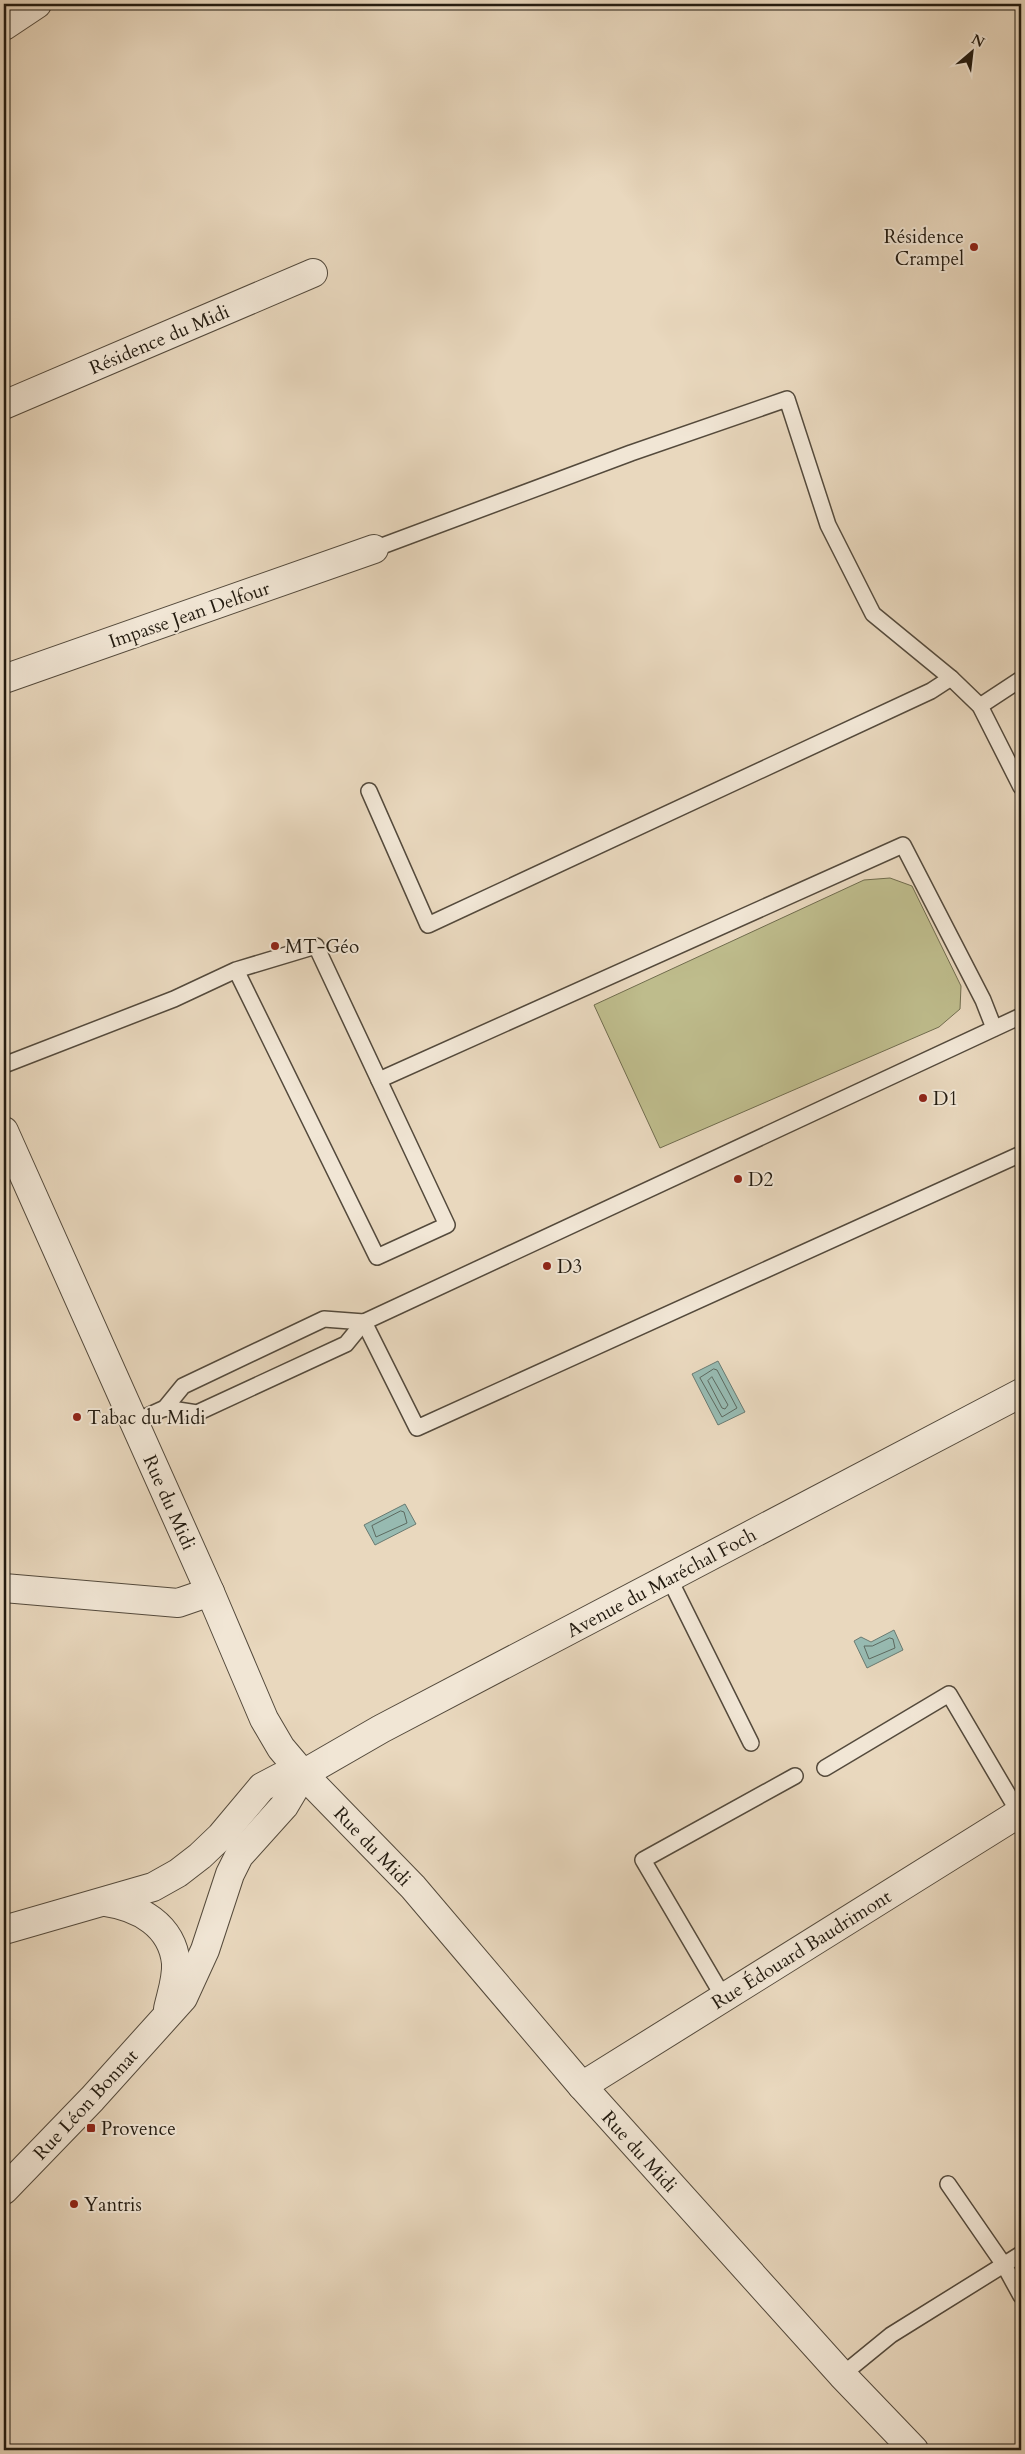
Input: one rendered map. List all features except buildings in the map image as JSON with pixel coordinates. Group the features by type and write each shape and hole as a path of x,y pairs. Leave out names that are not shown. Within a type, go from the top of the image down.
{"street":[{"path":"4,26 38,4"},
{"name":"Résidence du Midi","path":"4,405 313,273"},
{"name":"Impasse Jean Delfour","path":"4,679 374,549"},
{"name":"Rue du Midi","path":"5,1137 210,1592 264,1718 282,1748 302,1774 413,1887 582,2086 842,2375 914,2450"},
{"name":"Avenue du Maréchal Foch","path":"302,1774 381,1728 1021,1393"},
{"path":"4,1588 178,1603 210,1592"},
{"path":"4,1930 105,1902 153,1886 178,1873 221,1836 262,1787 281,1777 302,1774"},
{"name":"Rue Léon Bonnat","path":"4,2190 183,1998 193,1980 238,1856 284,1806 302,1774"},
{"name":"Rue Édouard Baudrimont","path":"582,2086 1020,1813"},
{"path":"105,1902 136,1910 152,1920 172,1946 176,1964 166,2018"}],"lane":[{"path":"374,549 631,453 787,399 828,526 873,614 951,678 980,706 1021,787"},
{"path":"369,791 428,926 931,691 951,678"},
{"path":"980,706 1021,680"},
{"path":"379,1080 902,845 982,1000 994,1028"},
{"path":"4,1066 174,999 236,970 316,946 447,1225 377,1257 236,970"},
{"path":"165,1408 196,1413 346,1344 364,1322 1021,1016"},
{"path":"364,1322 417,1428 1021,1154"},
{"path":"134,1422 165,1408 183,1386 324,1319 364,1322"},
{"path":"669,1578 751,1743"},
{"path":"825,1768 949,1694 1020,1813"},
{"path":"724,1998 643,1860 795,1776"},
{"path":"948,2184 1004,2265 1021,2296"},
{"path":"842,2375 891,2335 1021,2254"}],"shaded area":[{"path":"890,878 912,886 961,986 960,1009 939,1027 660,1148 594,1005 864,880"}],"water":[{"path":"718,1361 745,1412 718,1425 692,1374"},
{"path":"405,1504 416,1524 375,1545 364,1525"},
{"path":"894,1630 903,1650 867,1668 854,1641 861,1637 871,1642"}],"place":[{"name":"Résidence Crampel","path":"974,247"},
{"name":"MT-Géo","path":"275,946"},
{"name":"D1","path":"923,1098"},
{"name":"D2","path":"738,1179"},
{"name":"D3","path":"547,1266"},
{"name":"Tabac du Midi","path":"77,1417"},
{"name":"Provence","path":"91,2128"},
{"name":"Yantris","path":"74,2204"}]}
